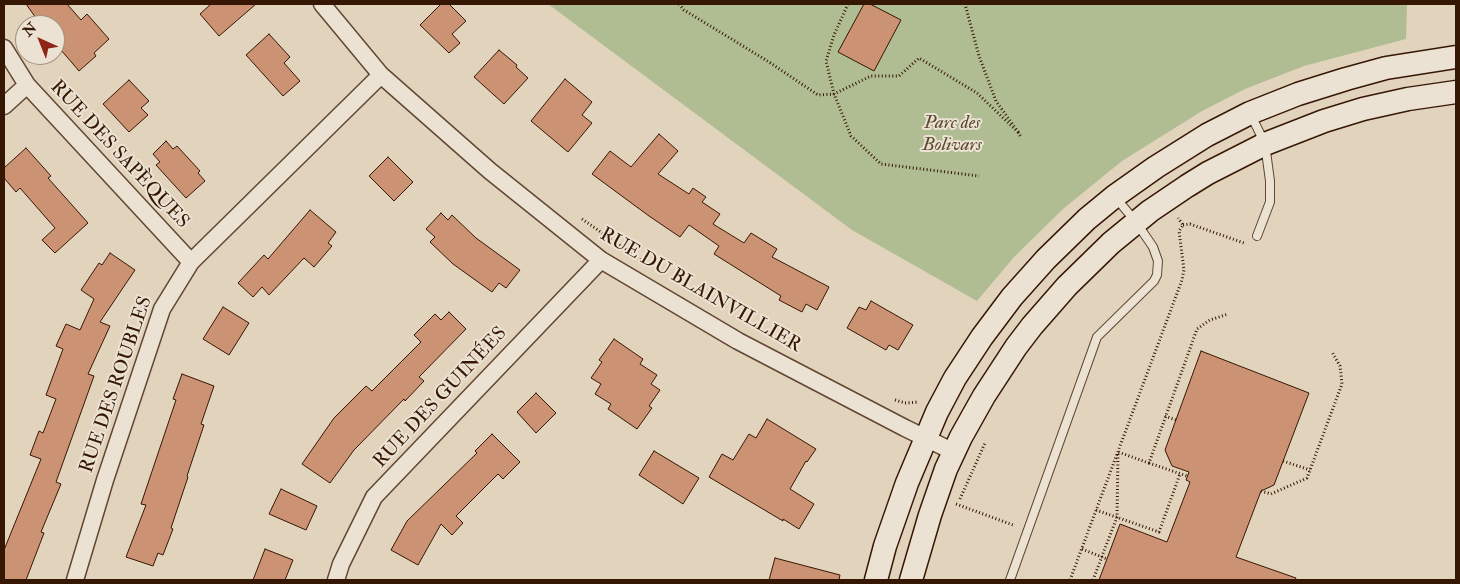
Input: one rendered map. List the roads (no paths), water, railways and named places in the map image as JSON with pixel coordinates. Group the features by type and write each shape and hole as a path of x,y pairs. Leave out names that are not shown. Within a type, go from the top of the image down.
{"street":[{"name":"RUE DU BLAINVILLIER","path":"322,4 381,75 490,172 600,260 738,341 954,452"},
{"name":"RUE DES SAPÈQUES","path":"4,48 27,85 191,262"},
{"path":"876,580 885,546 925,438 955,378 998,316 1046,259 1088,220 1115,196 1156,166 1188,146 1250,113 1298,94 1346,79 1394,67 1456,57"},
{"name":"RUE DES ROUBLES","path":"75,580 105,480 162,309 191,262 381,75"},
{"path":"4,106 27,85"},
{"path":"911,580 946,469 984,396 1032,326 1067,286 1111,243 1165,200 1208,173 1265,144 1324,121 1363,109 1456,92"},
{"name":"RUE DES GUINÉES","path":"336,580 341,564 374,497 600,260"}],"lane":[{"path":"1250,113 1265,144 1269,166 1270,194 1267,212 1257,236"},
{"path":"1010,580 1097,337 1154,281 1157,274 1159,266 1157,256 1136,222 1115,196"}],"park label":[{"name":"Parc des Bolivars","path":"952,135"}]}
